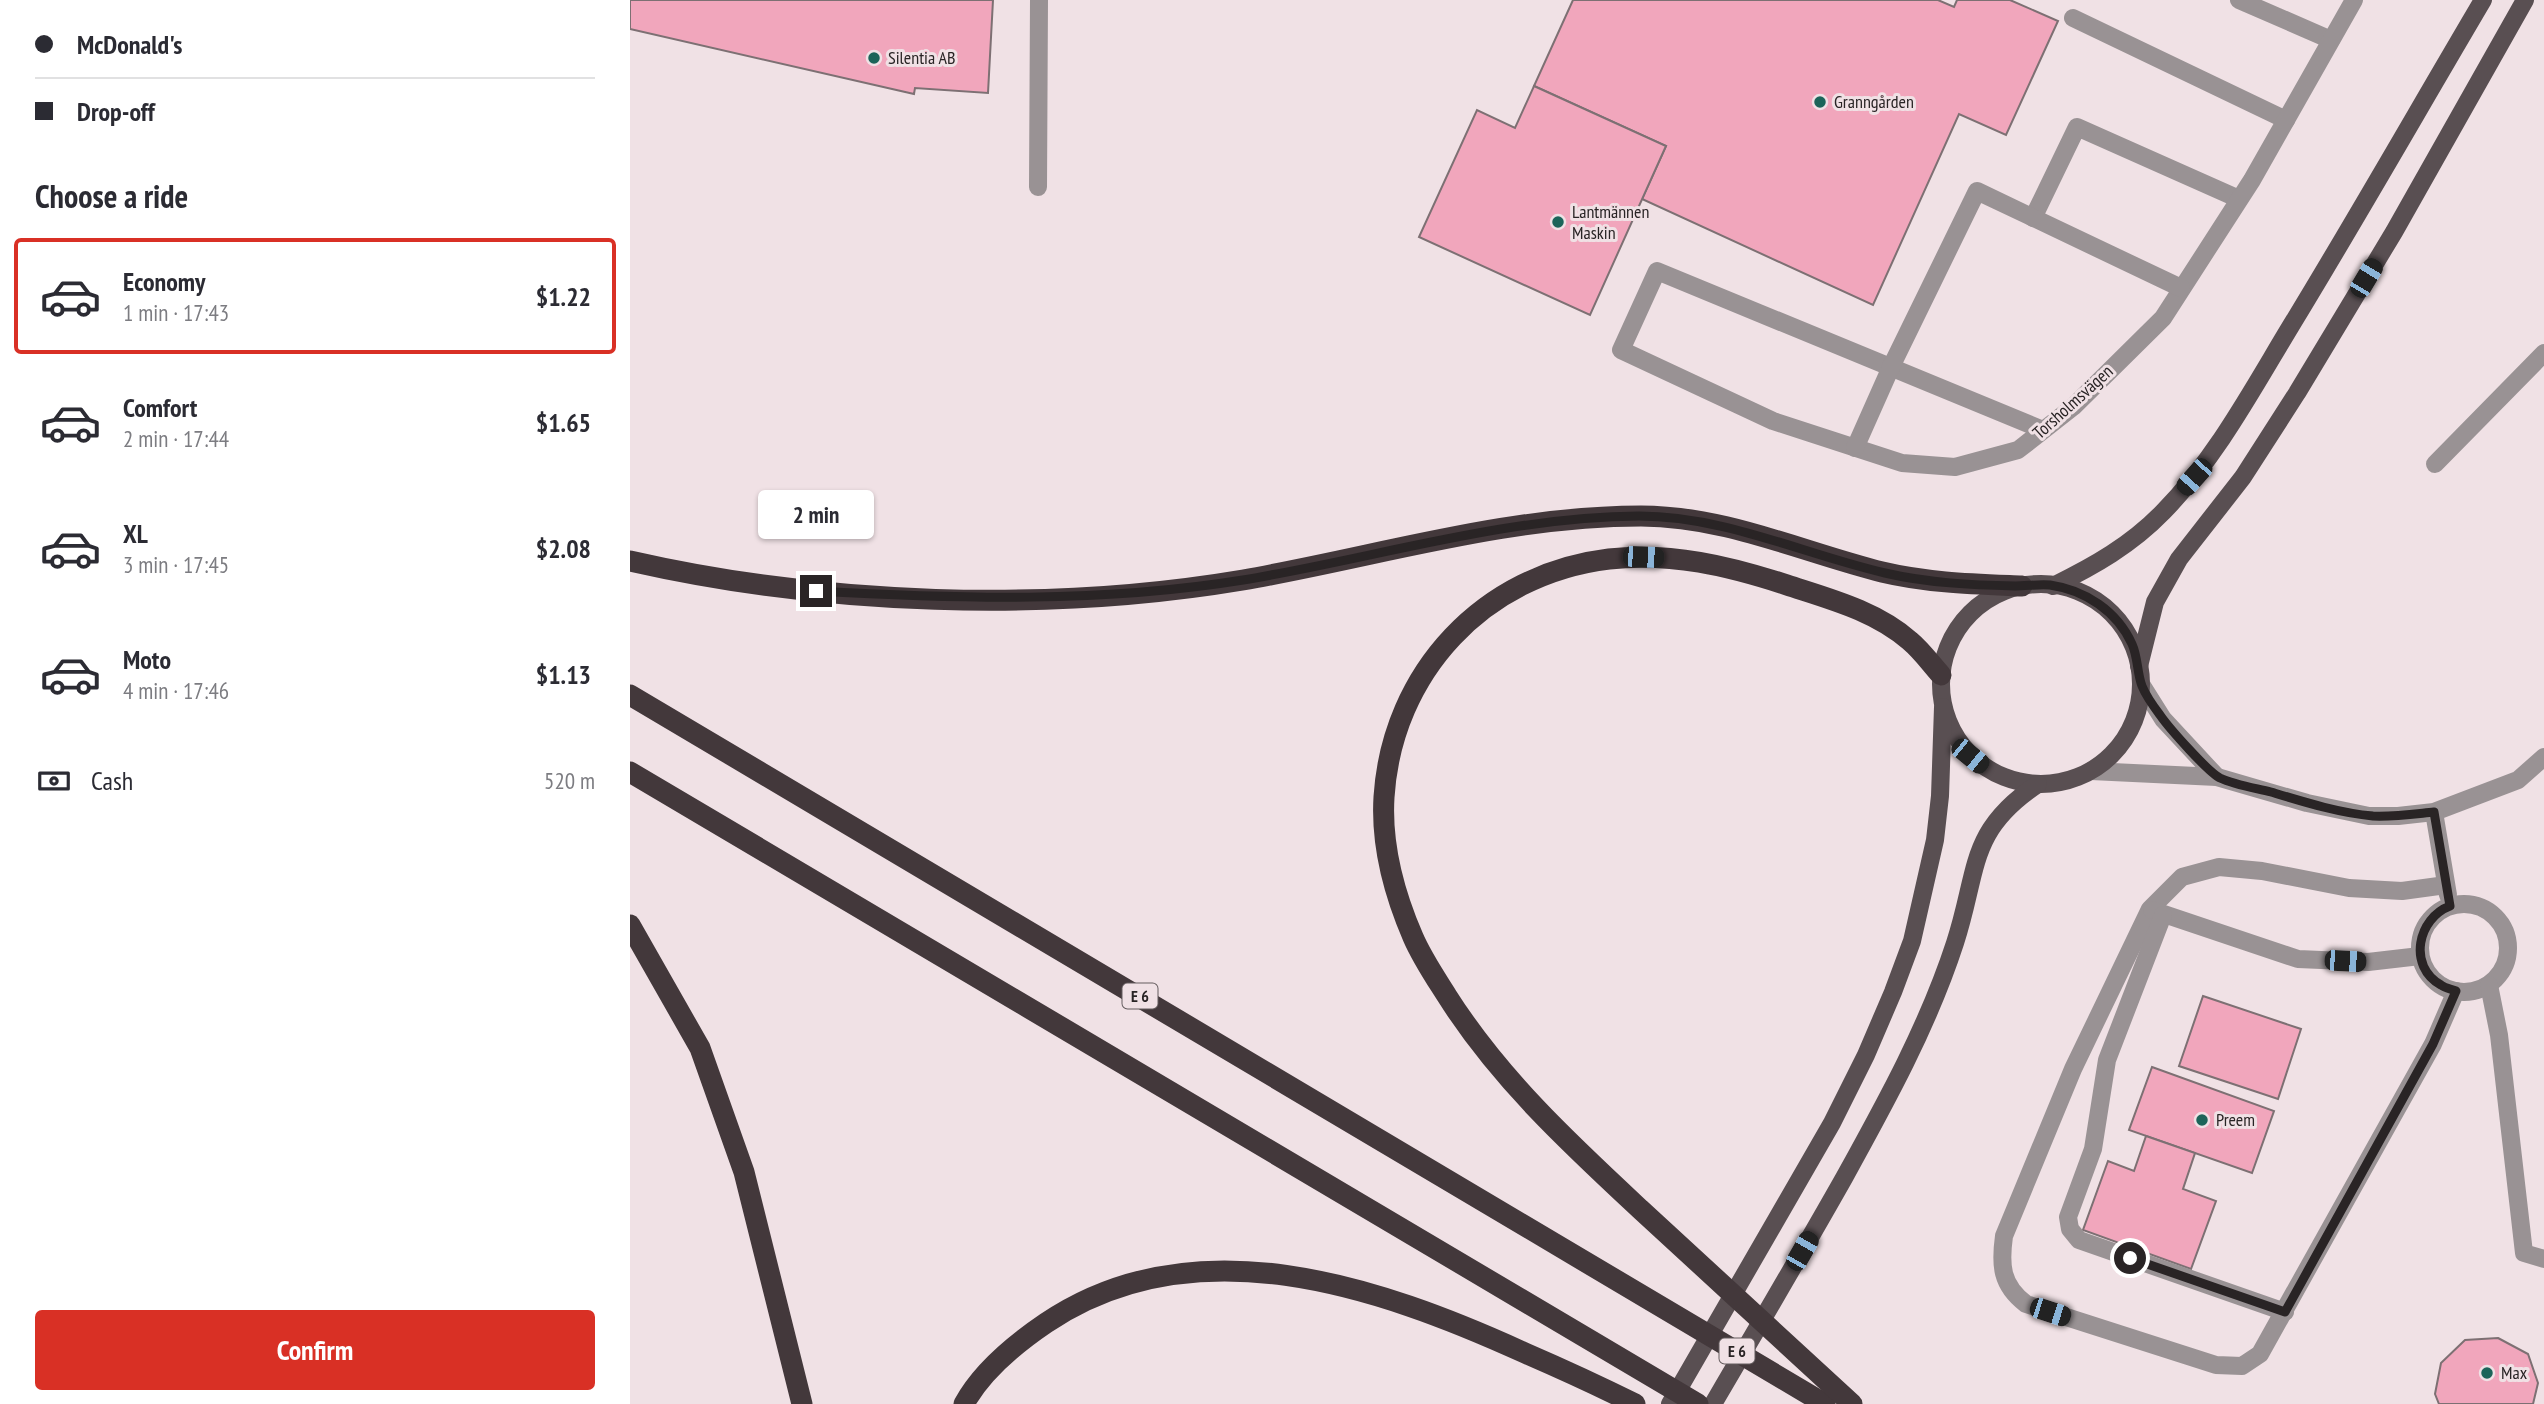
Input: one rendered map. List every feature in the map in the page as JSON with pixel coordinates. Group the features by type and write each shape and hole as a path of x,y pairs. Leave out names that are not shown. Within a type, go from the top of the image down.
{"highway":[{"path":"630,561 732,580 816,591 928,597 1067,598 1154,592 1239,580 1501,528 1553,521 1643,516 1721,525 1838,560 1923,580 2022,586"},
{"path":"1853,1404 1560,1134 1497,1066 1464,1024 1414,941 1399,904 1385,833 1384,799 1388,763 1397,729 1411,696 1450,638 1504,594 1538,577 1608,559 1643,557 1720,564 1807,591 1866,613 1895,629 1912,642 1941,675"},
{"name":"E 6","path":"630,695 1825,1404"},
{"path":"630,772 1698,1404"},
{"path":"630,925 700,1048 744,1172 802,1404"},
{"path":"964,1404 992,1368 1024,1338 1064,1311 1107,1291 1149,1279 1196,1272 1247,1271 1299,1276 1354,1288 1458,1323 1635,1404"}],"main road":[{"path":"2053,586 2090,568 2125,546 2162,513 2194,477 2224,436 2305,303 2483,0"},
{"path":"2139,666 2155,602 2179,559 2243,477 2297,393 2393,232 2525,0"},
{"path":"1670,1404 1832,1122 1866,1055 1912,941 1935,840 1940,796 1943,707 1941,675 1949,644 1967,617 1992,597 2022,586 2053,586 2092,599 2109,612 2123,627 2139,666 2141,684 2137,710 2127,734 2105,761 2091,771 2066,781 2038,784 2001,777 1970,756 1949,725 1943,707"},
{"path":"1713,1404 1815,1229 1912,1052 1955,942 1984,839 2003,811 2038,784"}],"street":[{"path":"1038,187 1039,0"},
{"path":"2239,0 2331,40"},
{"name":"Torsholmsvägen","path":"1891,367 1657,271 1621,350 1773,421 1902,463 1955,467 2018,450 2073,407 2163,318 2239,200 2354,0"},
{"path":"2073,18 2286,120"},
{"path":"2033,218 2077,127 2239,200"},
{"path":"1855,448 1891,367 1977,191 2181,289"},
{"path":"2435,464 2544,353"},
{"path":"1891,367 2043,430"},
{"path":"2141,684 2163,719 2217,777"},
{"path":"2091,771 2217,777 2307,803 2369,816 2398,816 2434,812 2518,780 2544,757"},
{"path":"2434,812 2450,906"},
{"path":"2446,885 2402,891 2349,888 2262,871 2219,867 2182,877 2156,912 2073,1069 2004,1236 2001,1261 2006,1280 2015,1296 2026,1304 2216,1365 2242,1366 2260,1354 2433,1044 2456,991"},
{"path":"2474,904 2490,911 2502,923 2508,940 2508,957 2501,972 2489,985 2473,991 2456,991 2439,984 2427,972 2420,956 2421,938 2427,922 2440,910 2450,906 2474,904"},
{"path":"2156,912 2298,959 2368,962 2420,956"},
{"path":"2156,912 2107,1060 2093,1149 2068,1217 2070,1229 2079,1240 2285,1312"},
{"path":"2489,985 2499,1035 2524,1253 2544,1259"}],"building":[{"name":"Silentia AB","path":"630,0 993,0 988,93 915,88 914,94 630,29"},
{"path":"1573,0 1938,0 1954,7 1957,0 2010,0 2058,21 2006,135 1959,114 1873,305 1642,199 1666,146 1534,86"},
{"path":"1534,86 1666,146 1590,315 1419,237 1477,110 1515,128"},
{"path":"2203,996 2301,1029 2278,1099 2179,1066"},
{"name":"Preem","path":"2152,1067 2274,1111 2252,1173 2129,1130"},
{"path":"2146,1136 2195,1153 2183,1189 2216,1201 2191,1269 2083,1230 2108,1161 2134,1171"},
{"name":"Max","path":"2498,1338 2528,1354 2538,1383 2533,1404 2439,1404 2435,1394 2441,1363 2465,1340"}],"place":[{"name":"Silentia AB","path":"874,58"},
{"name":"Granngården","path":"1820,102"},
{"name":"Lantmännen Maskin","path":"1558,222"},
{"name":"Preem","path":"2202,1120"},
{"name":"Max","path":"2487,1373"}],"route":[{"path":"816,591 1000,599 1154,592 1329,564 1501,528 1553,521 1643,516 1721,525 1885,573 1967,584 2053,586 2092,599 2123,627 2133,646 2141,684 2163,719 2217,777 2307,803 2369,816 2434,812 2450,906 2440,910 2427,922 2421,938 2420,956 2427,972 2439,984 2456,991 2433,1044 2285,1312 2130,1258"}]}
